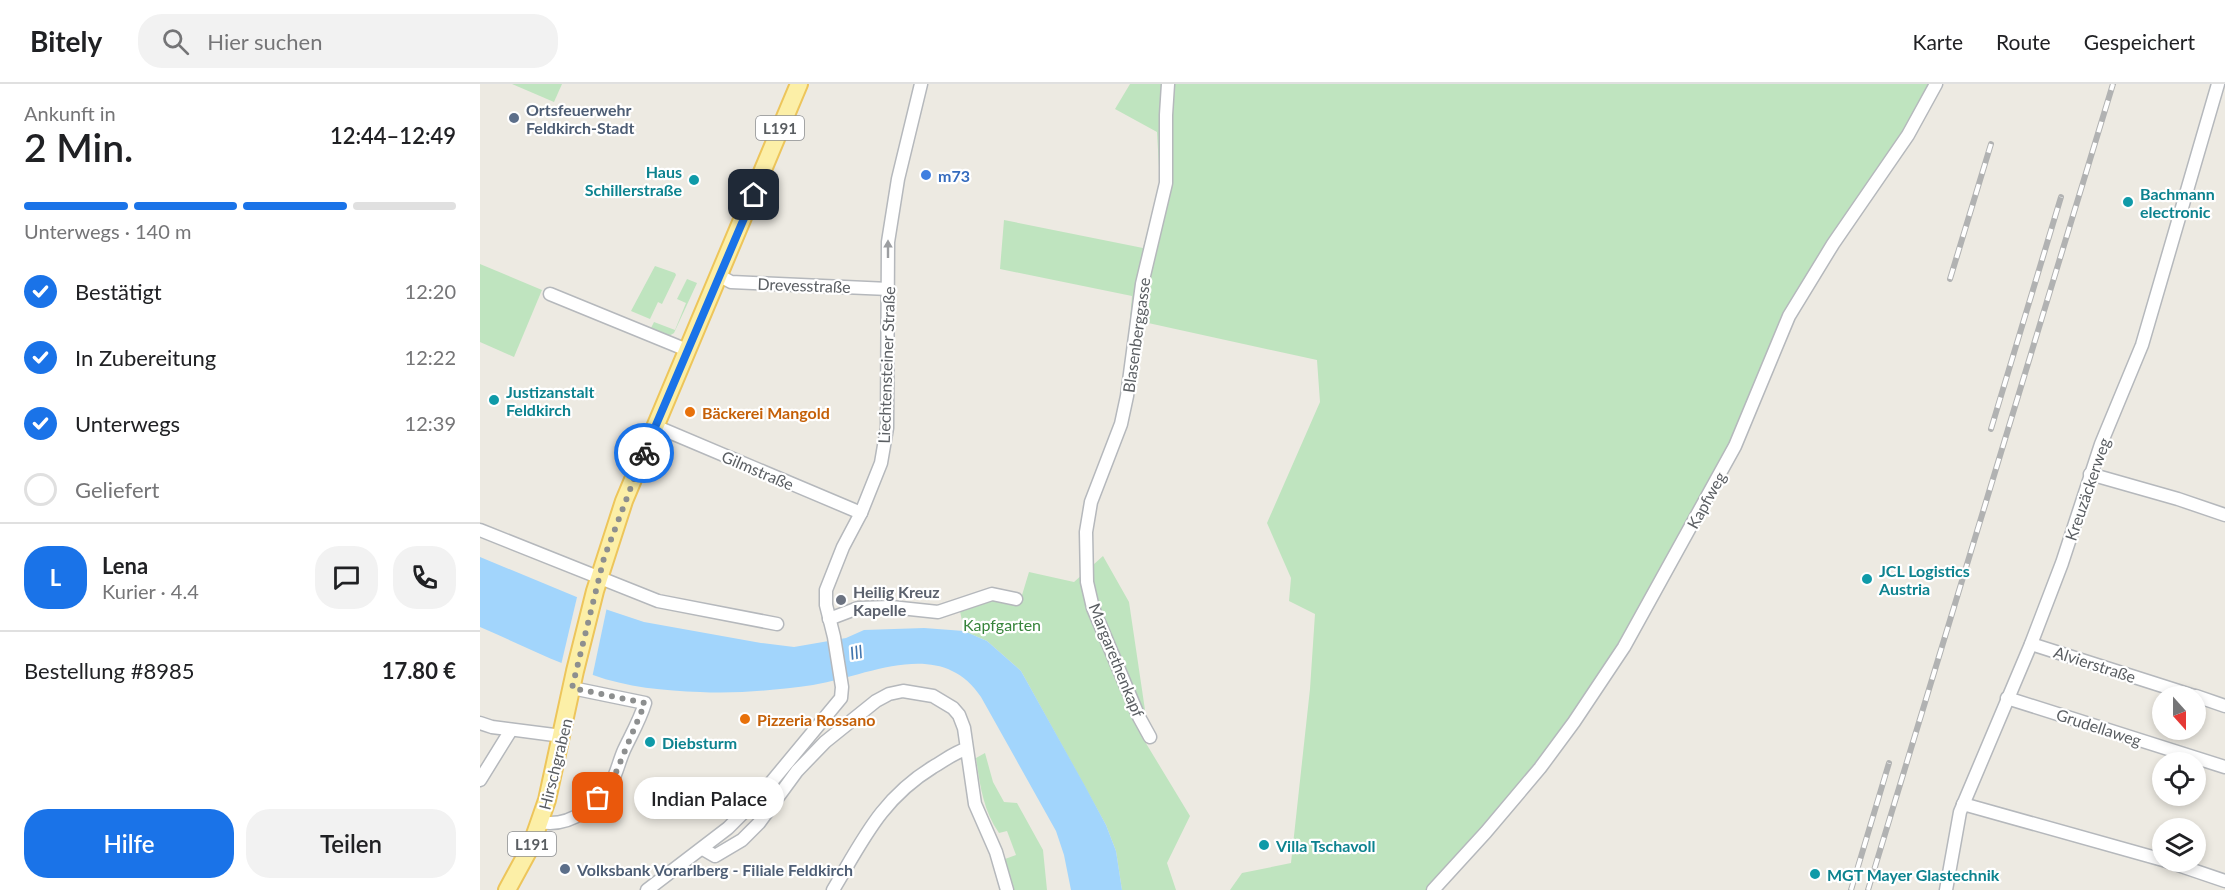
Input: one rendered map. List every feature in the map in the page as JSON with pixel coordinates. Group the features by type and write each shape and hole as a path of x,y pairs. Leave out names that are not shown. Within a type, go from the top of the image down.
{"main road":[{"name":"L191","path":"573,679 596,588 624,501 799,84"},
{"name":"Hirschgraben","path":"513,888 540,822 562,736 573,679"}],"street":[{"name":"Liechtensteiner Straße","path":"703,849 759,797 841,692 834,637 826,605 828,583 861,513 881,463 887,428 888,242 892,211 921,84"},
{"name":"Blasenberggasse","path":"1087,582 1086,532 1091,502 1121,424 1142,284 1166,183 1168,84"},
{"name":"Kapfweg","path":"1433,890 1540,768 1624,647 1736,446 1789,316 1833,244 1908,135 1936,84"},
{"name":"Kreuzäckerweg","path":"1946,890 1963,804 2031,644 2090,474 2142,345 2218,84"},
{"name":"Drevesstraße","path":"720,276 731,282 889,289"},
{"path":"550,294 687,350"},
{"name":"Gilmstraße","path":"655,426 861,513"},
{"path":"2090,474 2225,515"},
{"path":"480,530 542,556 596,588 777,624"},
{"name":"Margarethenkapf","path":"1087,582 1094,608 1139,717 1150,737"},
{"path":"829,619 858,608 891,607 938,612 992,594 1016,599"},
{"name":"Alvierstraße","path":"2031,644 2163,686"},
{"name":"Hirschgraben","path":"540,822 552,824 579,817 598,798 614,777 645,703 573,679"},
{"path":"647,890 703,849 715,856 740,843 763,818 797,771 825,742 876,701 889,694 903,691 933,696 945,702 959,715 964,728 975,804 996,852 1007,890"},
{"name":"Grudellaweg","path":"2007,698 2225,767"},
{"name":"Alvierstraße","path":"2206,700 2225,706"},
{"path":"480,723 511,730 562,736"},
{"path":"480,780 511,730"},
{"path":"832,890 874,820 889,803 916,777 966,749"},
{"path":"1963,804 2152,856"},
{"path":"2199,872 2225,881"}],"green space":[{"path":"512,84 562,84 554,102"},
{"path":"1130,84 1936,84 1789,316 1735,446 1574,722 1433,890 1230,890 1242,873 1291,863 1310,689 1315,614 1289,601 1291,578 1267,523 1320,402 1317,360 1130,319 1132,296 1000,269 1004,220 1143,248 1160,185 1157,132 1115,109"},
{"path":"480,264 542,290 514,357 480,342"},
{"path":"655,266 676,275 662,304 658,302 650,319 631,311"},
{"path":"687,279 697,283 674,333 669,336 651,328 654,322 675,330 686,303 677,299"},
{"name":"Kapfgarten","path":"1103,556 1129,602 1145,710 1144,740 1190,816 1167,863 1176,890 1122,890 1116,851 1106,825 1021,671 987,641 964,631 960,611 989,601 1011,602 1019,605 1029,572 1074,582"},
{"path":"985,753 993,782 1004,802 1017,803 1043,850 1047,890 1013,890 1005,859 1016,855 1007,831 999,833 994,824 981,788 976,758"}],"water":[{"name":"Ill","path":"480,557 608,610 644,622 761,643 794,647 846,638 864,630 924,628 964,631 987,641 1021,671 1085,786 1106,825 1116,851 1122,890 1071,890 1064,855 1056,831 981,697 964,679 945,668 925,664 903,665 813,685 743,692 673,691 619,683 565,664 480,627"}],"pier":[{"path":"578,593 607,607 592,678 561,665"}],"railway":[{"path":"1868,890 2113,84"},
{"path":"1950,279 1991,144"},
{"path":"1991,429 2061,197"},
{"path":"1851,890 1889,763"}],"way so far":[{"path":"598,798 614,777 645,703 572,688 604,558 644,453"}],"place":[{"name":"Ortsfeuerwehr Feldkirch-Stadt","path":"514,118"},
{"name":"m73","path":"926,175"},
{"name":"Haus Schillerstraße","path":"694,180"},
{"name":"Bachmann electronic","path":"2128,202"},
{"name":"Justizanstalt Feldkirch","path":"494,400"},
{"name":"Bäckerei Mangold","path":"690,412"},
{"name":"JCL Logistics Austria","path":"1867,579"},
{"name":"Heilig Kreuz Kapelle","path":"841,600"},
{"name":"Pizzeria Rossano","path":"745,719"},
{"name":"Diebsturm","path":"650,742"},
{"name":"Indian Palace","path":"598,798"},
{"name":"Villa Tschavoll","path":"1264,845"},
{"name":"Volksbank Vorarlberg - Filiale Feldkirch","path":"565,869"},
{"name":"MGT Mayer Glastechnik","path":"1815,874"}],"route":[{"path":"644,453 754,195"}]}
